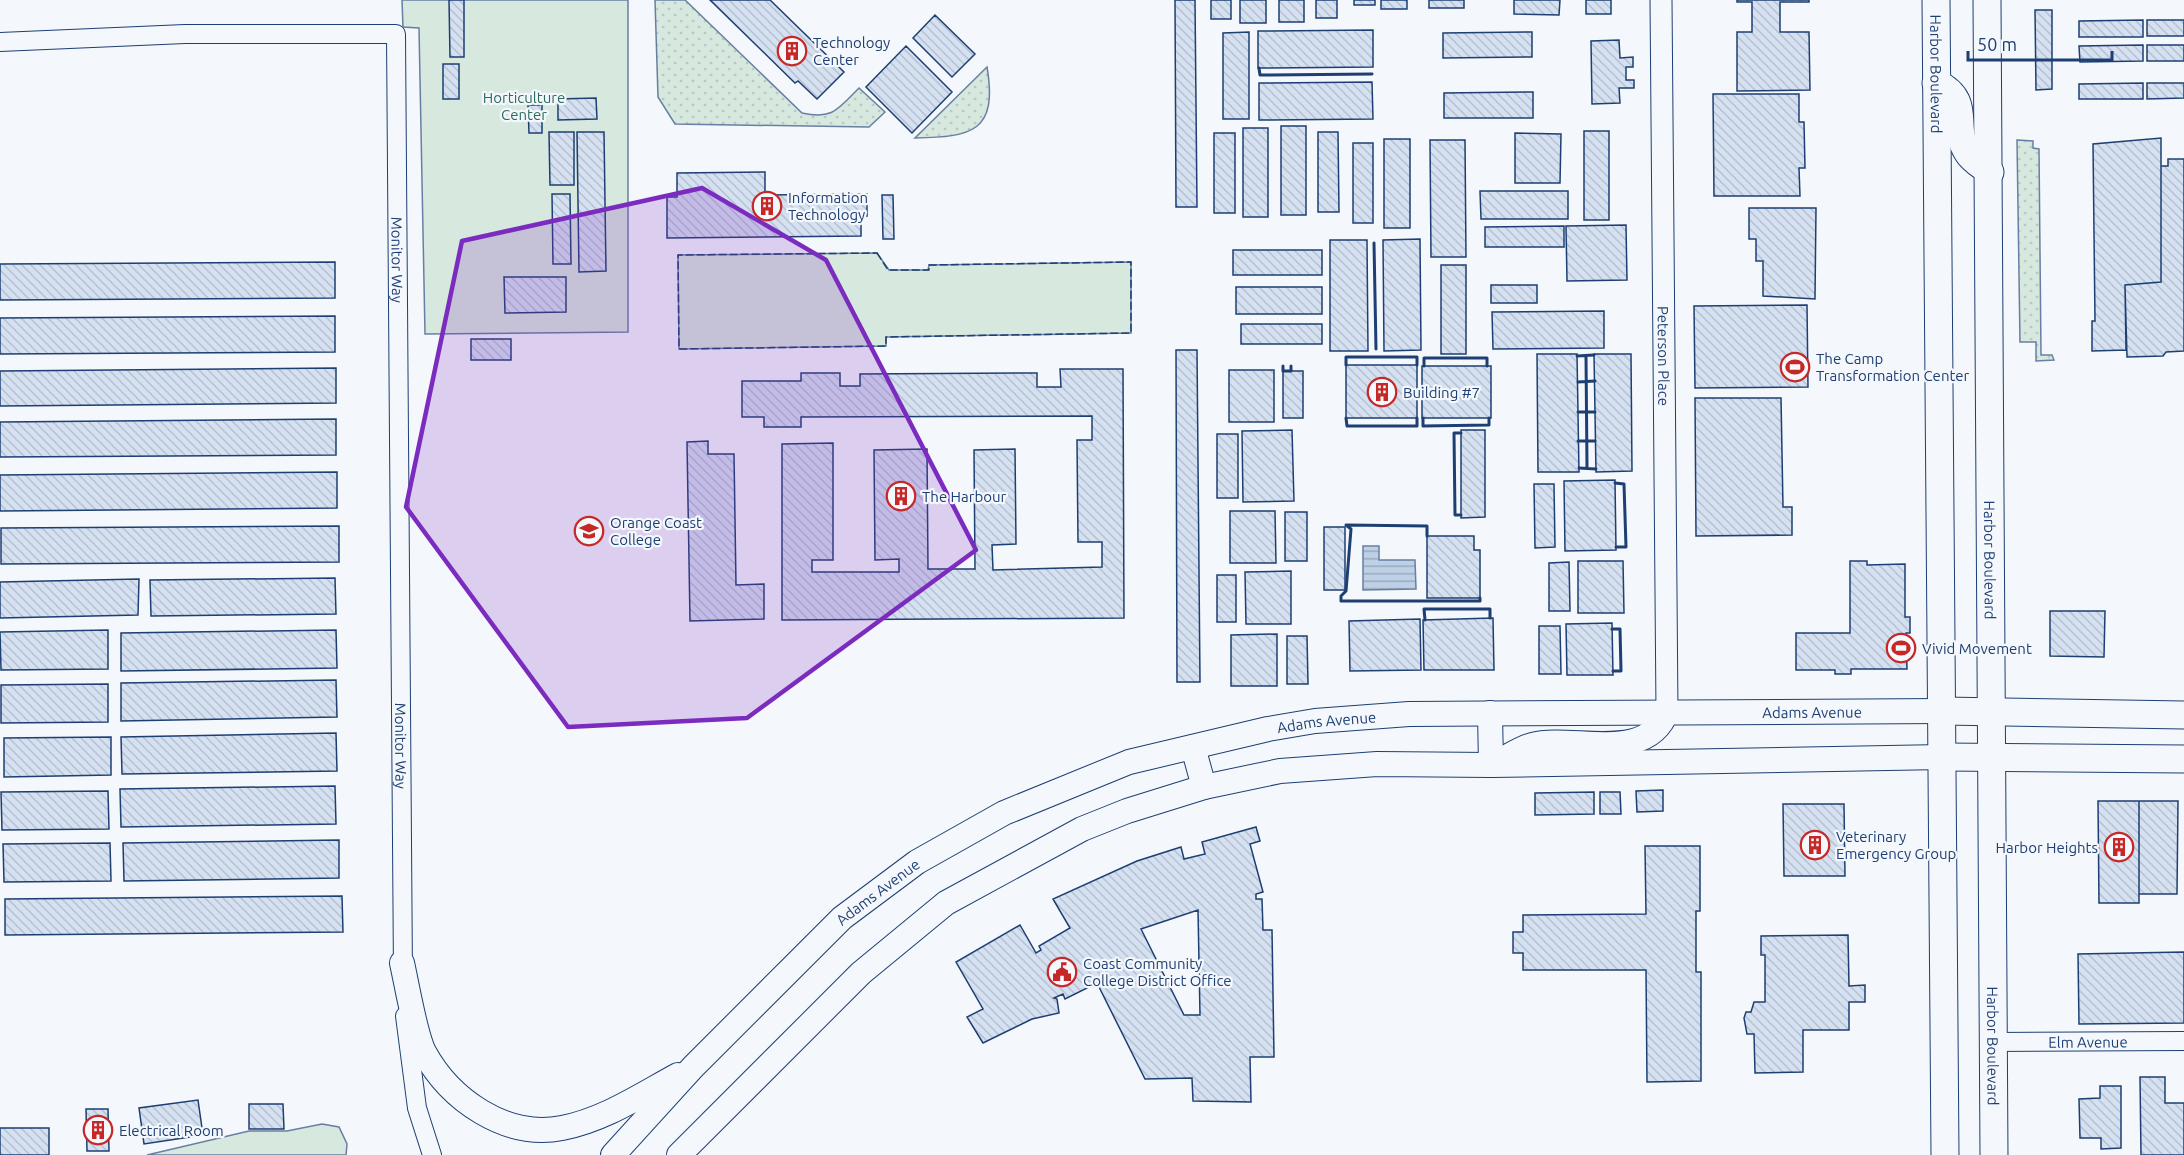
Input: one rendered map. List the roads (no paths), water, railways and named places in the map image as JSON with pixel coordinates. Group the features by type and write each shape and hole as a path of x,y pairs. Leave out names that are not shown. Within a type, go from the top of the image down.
{"main road":[{"name":"Harbor Boulevard","path":"1936,0 1945,1155"},
{"name":"Harbor Boulevard","path":"1987,0 1990,172 1994,1155"},
{"path":"1936,83 1954,95 1960,107 1967,152 1990,172"},
{"path":"1491,765 1533,745 1616,744 1648,736 1662,726 1667,711"},
{"name":"Adams Avenue","path":"613,1155 693,1067 842,918 917,862 1004,813 1129,762 1315,721 1409,714 1993,711 2184,715"},
{"path":"1490,713 1491,765"},
{"path":"1193,747 1204,787"},
{"path":"679,1155 861,973 946,903 1082,829 1127,811 1204,787 1280,771 1377,764 1491,765 1943,757 2184,759"},
{"path":"402,963 423,1050 459,1097 486,1116 540,1129 562,1128 602,1116 693,1067"}],"street":[{"name":"Peterson Place","path":"1661,0 1667,711"},
{"name":"Monitor Way","path":"0,42 185,34 396,34 402,963"},
{"path":"402,963 406,1037 417,1108 432,1155"},
{"name":"Elm Avenue","path":"1994,1042 2184,1041"}],"water":[{"path":"1363,546 1379,546 1379,560 1415,560 1416,589 1363,590"}],"place":[{"name":"Technology Center","path":"792,51"},
{"name":"Information Technology","path":"767,206"},
{"name":"The Camp Transformation Center","path":"1795,367"},
{"name":"Building #7","path":"1382,392"},
{"name":"The Harbour","path":"901,496"},
{"name":"Orange Coast College","path":"589,531"},
{"name":"Vivid Movement","path":"1901,648"},
{"name":"Veterinary Emergency Group","path":"1815,845"},
{"name":"Harbor Heights","path":"2119,847"},
{"name":"Coast Community College District Office","path":"1062,972"},
{"name":"Electrical Room","path":"98,1130"}],"park label":[{"name":"Horticulture Center","path":"524,106"}]}
